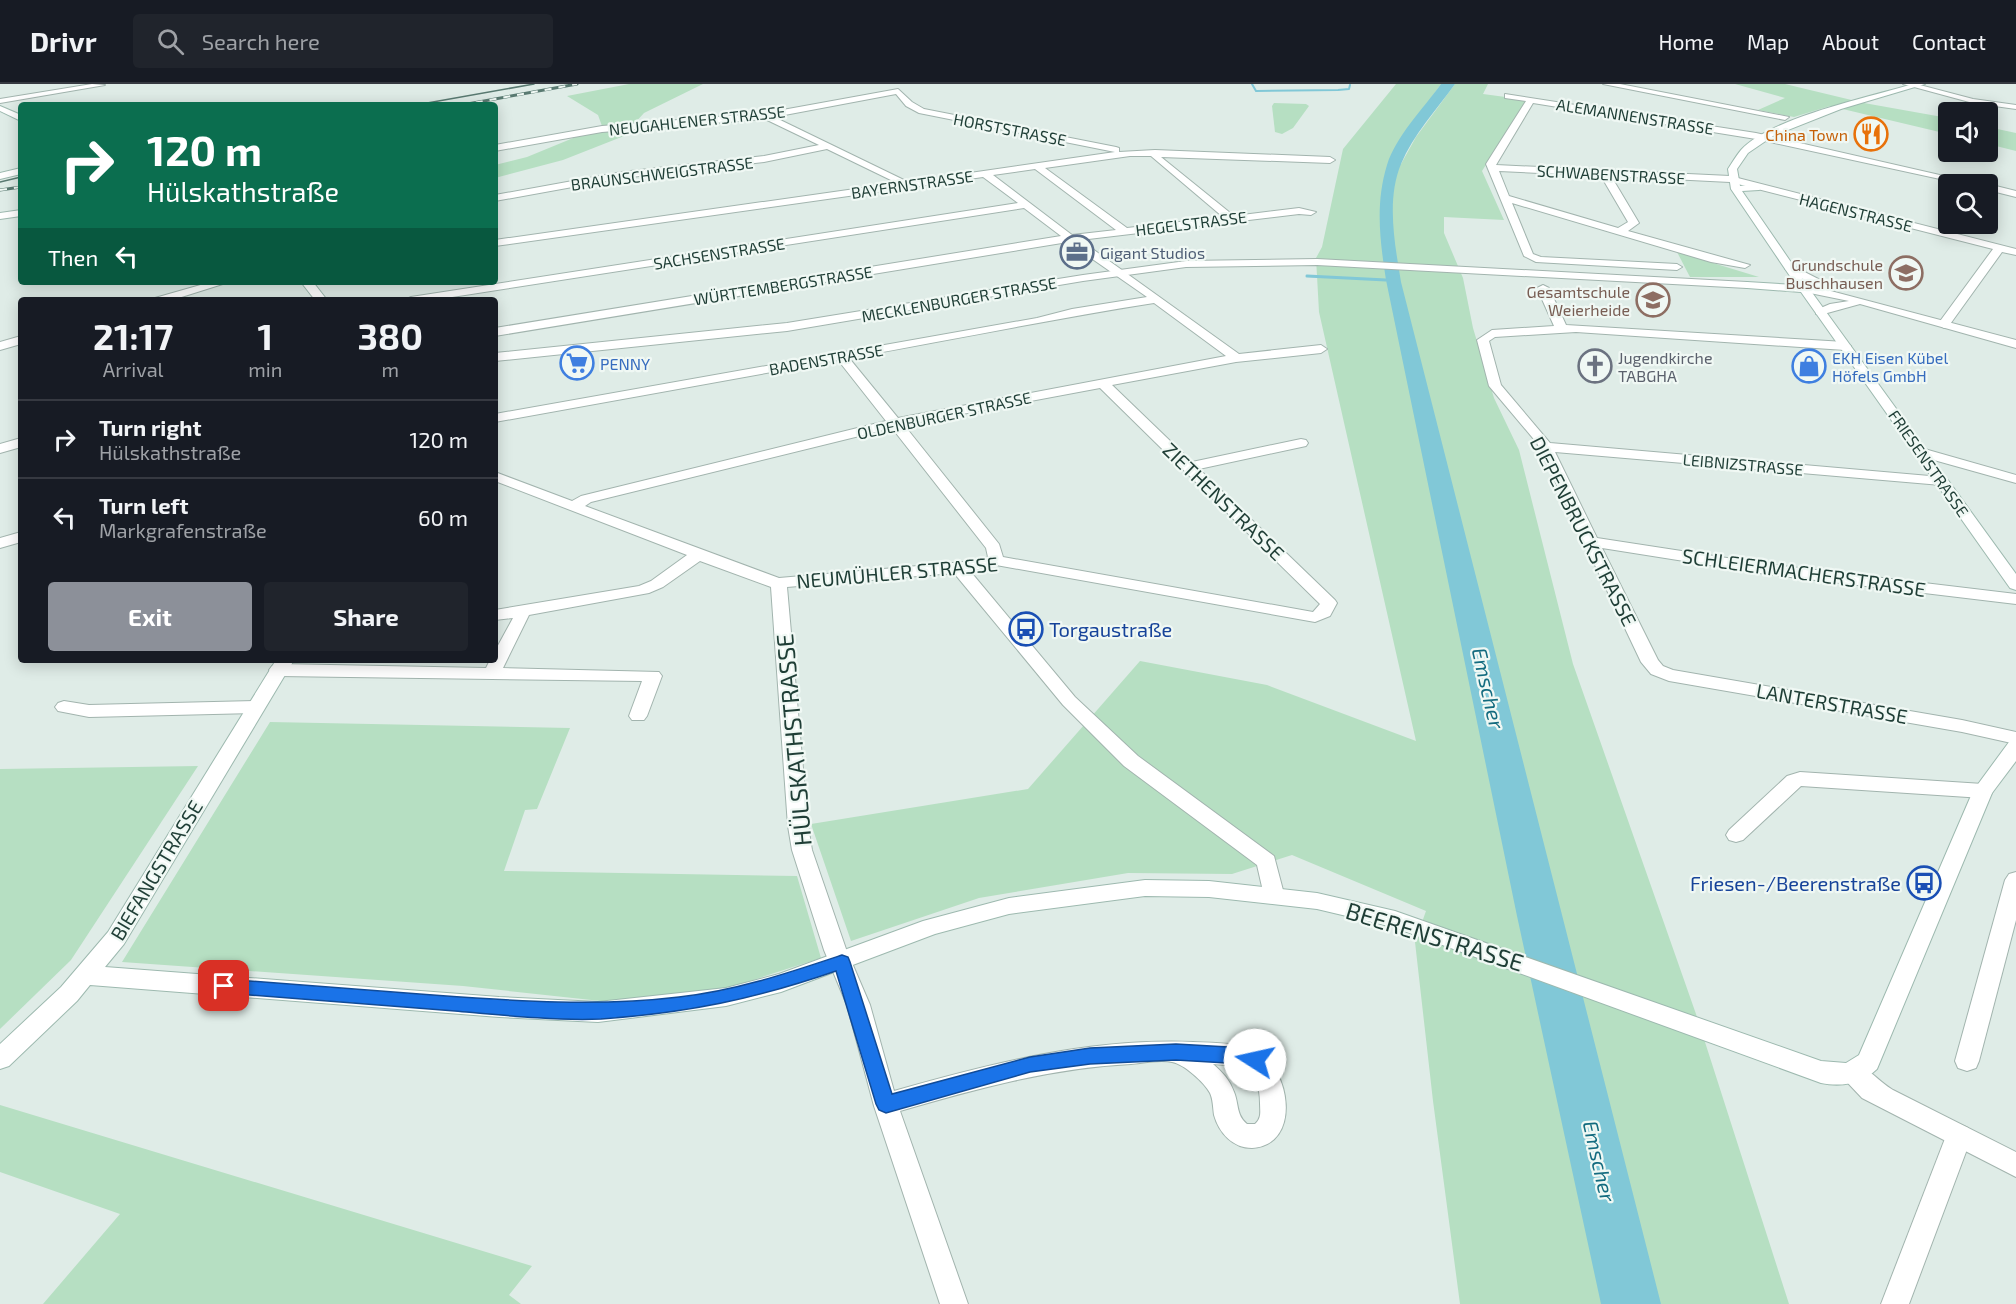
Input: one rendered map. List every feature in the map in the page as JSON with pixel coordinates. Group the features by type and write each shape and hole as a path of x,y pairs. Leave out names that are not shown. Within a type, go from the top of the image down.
{"street":[{"path":"898,92 907,84"},
{"path":"1607,84 1785,117"},
{"path":"0,101 101,85"},
{"path":"1730,180 1730,171 1736,162 1762,137 1791,125 1914,85 1973,101 2016,107"},
{"path":"1700,91 1741,133"},
{"name":"NEUGAHLENER STRASSE","path":"498,147 602,129 766,116 898,92"},
{"name":"HORSTSTRASSE","path":"898,92 909,104 922,111 1130,153"},
{"name":"ALEMANNENSTRASSE","path":"1508,96 1741,133 1938,176"},
{"path":"1531,100 1491,164 1503,197 1532,258 1677,267"},
{"path":"0,108 5,113"},
{"path":"766,116 906,184"},
{"name":"BRAUNSCHWEIGSTRASSE","path":"498,197 622,175 771,158 828,146"},
{"name":"BAYERNSTRASSE","path":"498,243 1130,153 1330,160"},
{"path":"1155,153 1156,157 1232,219"},
{"path":"1037,166 1124,231"},
{"name":"SCHWABENSTRASSE","path":"1492,168 1730,180"},
{"path":"0,176 18,172"},
{"path":"1604,173 1634,223 1620,231"},
{"path":"985,174 1236,358"},
{"name":"HAGENSTRASSE","path":"1730,180 2016,252"},
{"name":"FRIESENSTRASSE","path":"1730,180 1820,312 2016,585"},
{"path":"1736,189 1759,187"},
{"path":"1998,190 2016,194"},
{"path":"1503,197 1715,260 1745,265"},
{"name":"SACHSENSTRASSE","path":"430,297 1027,205"},
{"path":"1512,217 1539,207"},
{"name":"HEGELSTRASSE","path":"1071,238 1299,211 1311,212"},
{"path":"0,216 18,213"},
{"name":"WÜRTTEMBERGSTRASSE","path":"498,332 1071,238"},
{"path":"1669,246 1677,267 1686,281"},
{"path":"1944,324 1999,248"},
{"name":"MECKLENBURGER STRASSE","path":"498,357 787,327 1120,272 1223,262 1352,264 1748,285 1804,289 1872,304"},
{"path":"1789,267 1821,285 1872,304 2016,344"},
{"name":"MECKLENBURGER STRASSE","path":"1748,285 1772,279 1789,267"},
{"path":"170,297 212,285"},
{"path":"309,285 319,297"},
{"path":"1543,288 1561,328 1845,346"},
{"name":"BADENSTRASSE","path":"498,417 1038,321 1072,312 1156,299"},
{"path":"1820,312 1834,306 1872,304"},
{"name":"DIEPENBRUCKSTRASSE","path":"1561,328 1492,334 1483,340 1495,386 1546,447 1650,662"},
{"path":"0,346 18,341"},
{"name":"OLDENBURGER STRASSE","path":"572,507 586,499 895,423 1236,358 1321,349"},
{"path":"841,356 994,547 995,560"},
{"name":"ZIETHENSTRASSE","path":"1103,384 1329,603 1324,612 1315,617"},
{"path":"0,449 18,443"},
{"path":"1189,467 1301,443"},
{"name":"LEIBNIZSTRASSE","path":"1546,447 1941,481"},
{"path":"1921,452 2016,479"},
{"name":"NEUMÜHLER STRASSE","path":"498,477 757,579 779,583 978,566 995,560 1315,617"},
{"path":"0,543 18,538"},
{"name":"SCHLEIERMACHERSTRASSE","path":"1592,542 1777,571 2016,599"},
{"path":"498,615 643,590 657,584 696,556"},
{"path":"958,567 1069,701 1131,761 1266,861 1273,894"},
{"name":"HÜLSKATHSTRASSE","path":"779,583 799,834 810,876 865,1030 886,1104 954,1304"},
{"path":"498,662 521,618 521,611"},
{"name":"LANTERSTRASSE","path":"1650,662 1657,670 1669,675 1962,726 2016,738"},
{"path":"492,673 497,663"},
{"path":"282,665 464,666 492,673 652,676 638,716"},
{"name":"BIEFANGSTRASSE","path":"0,1059 86,975 116,938 282,665"},
{"path":"64,707 89,711 255,707"},
{"path":"2016,747 1983,791 1868,1062 1854,1072 1871,1090 1884,1098 2016,1166"},
{"path":"1736,835 1794,781 1800,779 1983,791"},
{"path":"1967,1061 2016,880"},
{"name":"BEERENSTRASSE","path":"86,975 500,1007 598,1012 680,1005 726,997 781,983 941,924 989,910 1042,899 1145,888 1209,889 1273,894 1377,914 1514,960 1821,1072 1833,1075 1854,1072"},
{"path":"886,1104 1038,1063 1122,1053 1176,1052"},
{"path":"1895,1304 1959,1136"}],"green space":[{"path":"629,84 703,84 644,113 633,125 602,126 598,115 567,96"},
{"path":"1396,84 1441,84 1392,154 1401,164 1416,137 1455,84 1488,84 1483,94 1527,100 1482,171 1504,220 1444,217 1444,233 1463,278 1473,328 1494,398 1519,450 1573,664 1696,1014 1789,1304 1460,1304 1415,942 1426,911 1292,855 1232,874 1128,873 979,898 851,941 811,824 1028,789 1140,661 1267,685 1416,741 1319,312 1316,258 1322,247 1343,149"},
{"path":"1735,84 1785,84 1864,103 1938,116 1938,132 1830,106 1794,117 1758,110 1785,98"},
{"path":"1274,103 1309,106 1293,128 1282,134 1275,132 1272,106"},
{"path":"1998,129 2016,133 2016,151 1998,146"},
{"path":"600,131 623,133 624,136 563,160 498,177 498,164 527,157 583,134"},
{"path":"1677,252 1759,277 1690,277"},
{"path":"270,722 570,728 537,809 525,810 504,871 797,876 821,958 722,990 610,1002 463,986 122,962"},
{"path":"198,766 71,960 0,1029 0,769"},
{"path":"0,1105 532,1266 509,1295 521,1304 43,1304 120,1214 0,1172"}],"water":[{"name":"Emscher","path":"1441,84 1455,84 1412,143 1396,178 1393,223 1401,282 1661,1304 1601,1304 1517,916 1386,280 1380,208 1387,165 1403,133"}],"waterway":[{"path":"1252,84 1256,91 1338,90 1349,89 1350,85"},
{"path":"1307,276 1386,280"}],"tram line":[{"path":"433,102 534,84"},
{"path":"0,182 18,178"}],"railway":[{"path":"478,102 577,84"},
{"path":"0,190 18,187"}],"place":[{"name":"China Town","path":"1871,134"},
{"name":"Gigant Studios","path":"1077,252"},
{"name":"Grundschule Buschhausen","path":"1906,273"},
{"name":"Gesamtschule Weierheide","path":"1653,300"},
{"name":"PENNY","path":"577,363"},
{"name":"Jugendkirche TABGHA","path":"1595,366"},
{"name":"EKH Eisen Kübel Höfels GmbH","path":"1809,366"},
{"name":"Torgaustraße","path":"1026,629"},
{"name":"Friesen-/Beerenstraße","path":"1924,883"}],"route":[{"path":"224,986 500,1007 598,1012 680,1005 726,997 781,983 842,962 865,1030 886,1104 1054,1060 1122,1053 1176,1052 1246,1056 1255,1060"}]}
